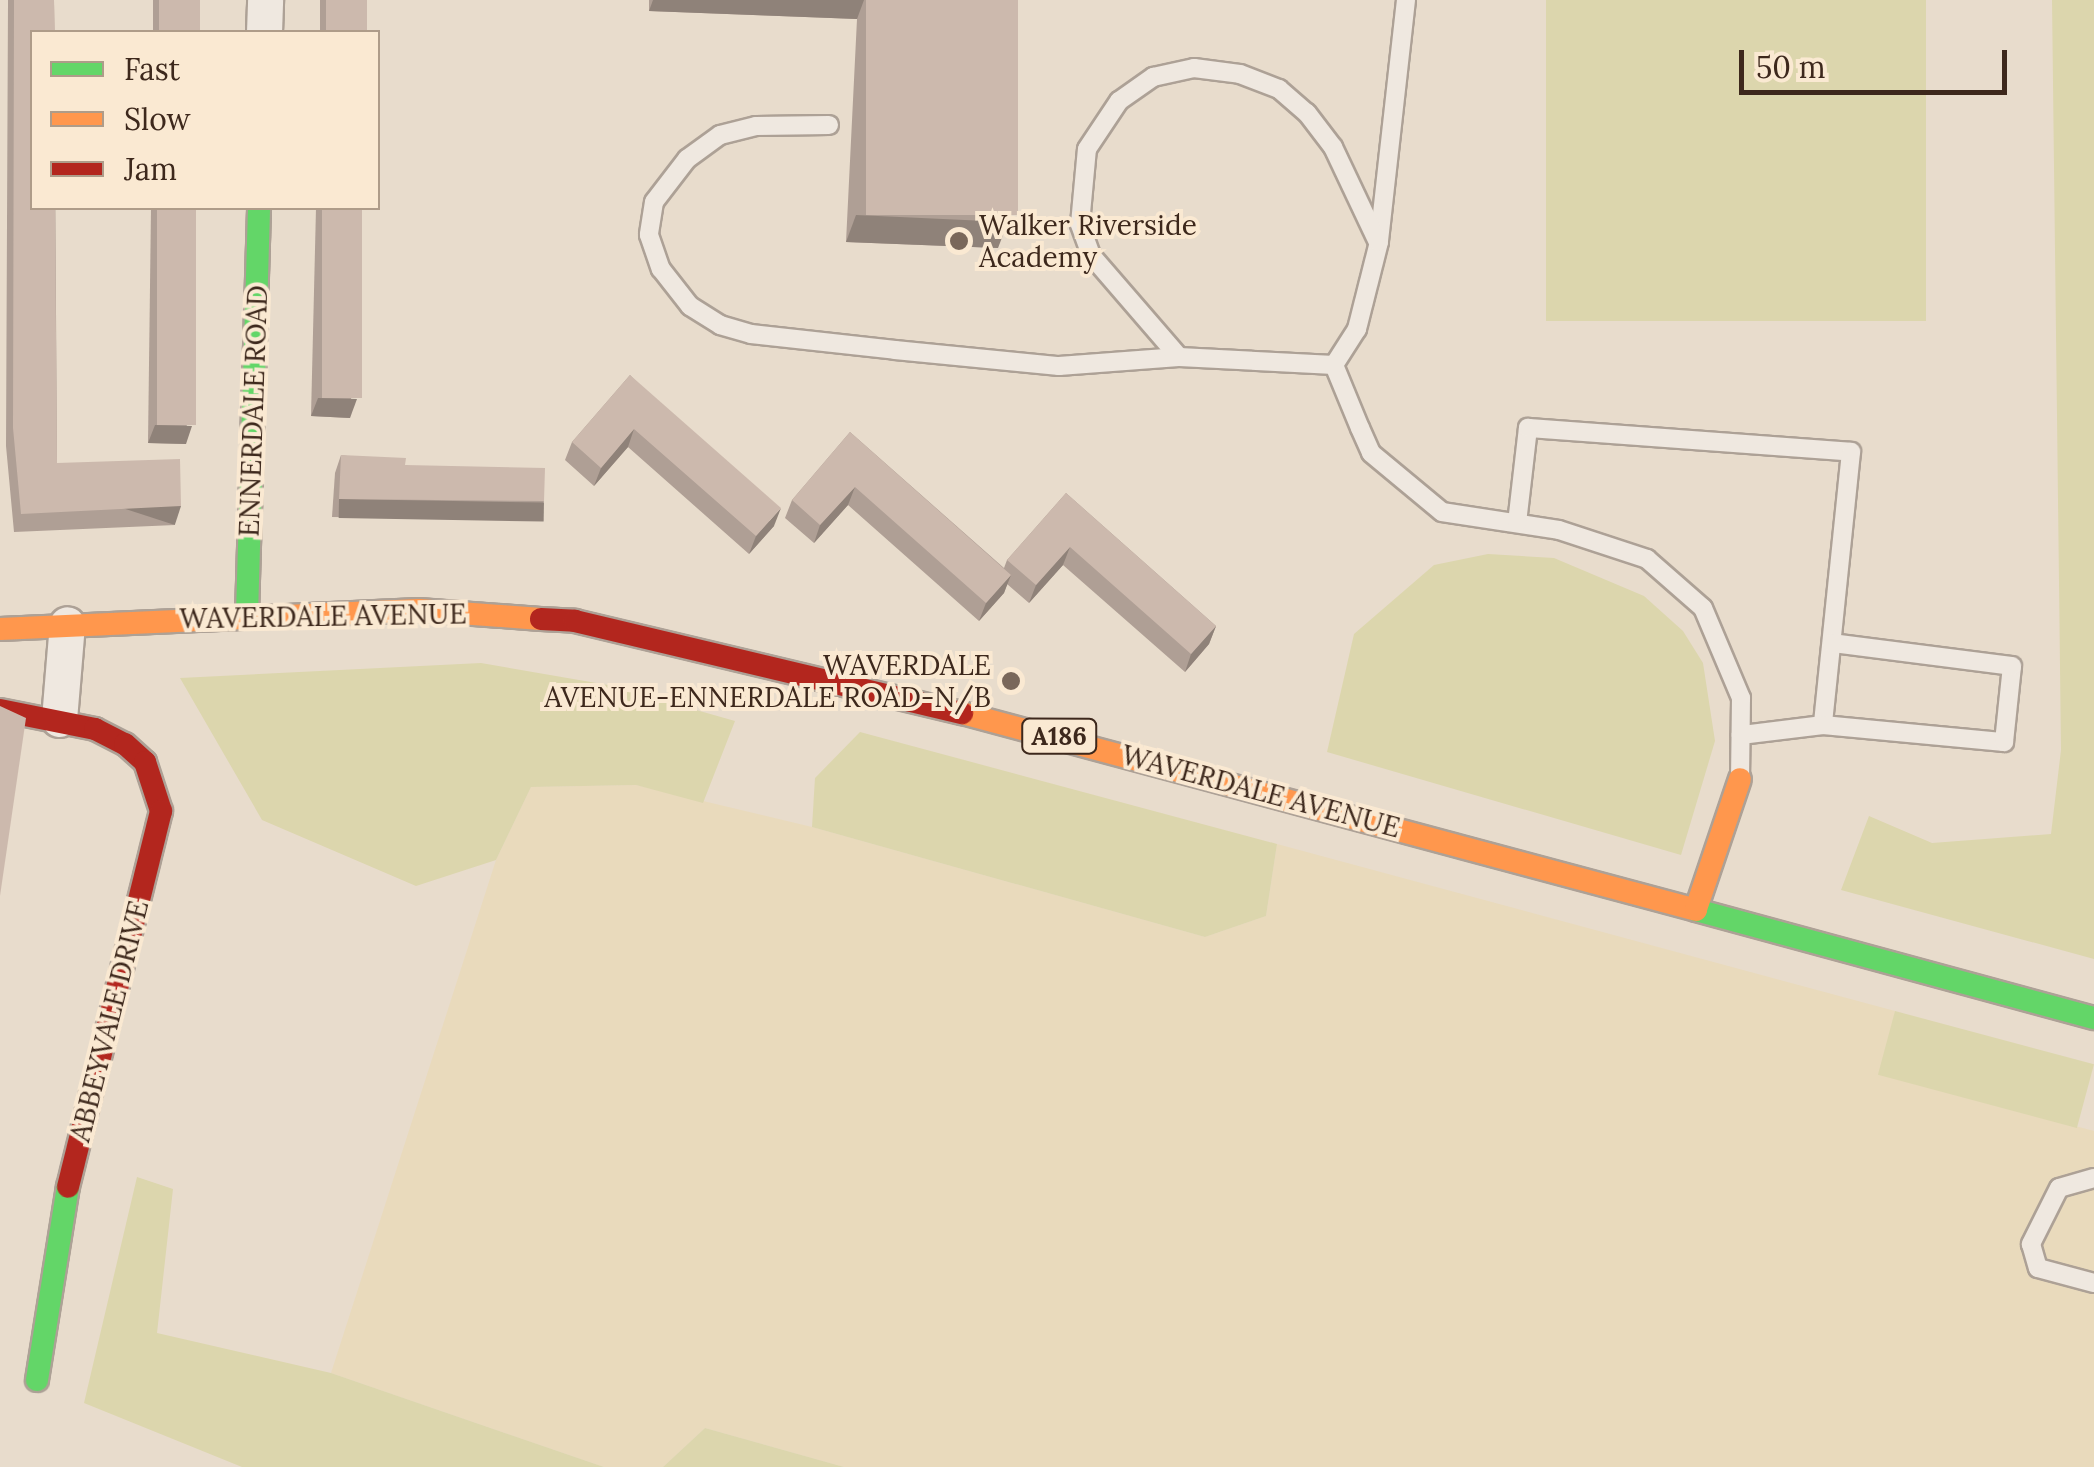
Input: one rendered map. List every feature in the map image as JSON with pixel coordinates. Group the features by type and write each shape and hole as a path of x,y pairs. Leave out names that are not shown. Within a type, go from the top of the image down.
{"main road":[{"name":"ENNERDALE ROAD","path":"247,614 259,210"},
{"name":"WAVERDALE AVENUE","path":"0,629 247,614 419,610 574,621 1047,732 2094,1018"},
{"name":"ABBEYVALE DRIVE","path":"0,710 58,719 125,744 145,762 160,811 70,1175 37,1380"},
{"path":"1696,910 1740,779"}],"street":[{"path":"264,30 265,0"},
{"path":"58,719 67,624"}],"lane":[{"path":"1334,365 1357,329 1379,242 1406,0"},
{"path":"1179,357 1112,287 1080,224 1087,149 1119,100 1153,77 1194,68 1240,74 1279,90 1333,148 1379,242"},
{"path":"828,125 756,126 720,135 686,159 654,202 649,236 661,270 690,306 751,334 1058,366 1179,357 1334,365"},
{"path":"1334,365 1372,453 1442,512 1559,530 1648,559 1702,608 1741,698 1740,779"},
{"path":"1517,523 1528,428 1851,452 1823,725"},
{"path":"1741,735 1823,725 2004,742 2012,666 1832,643"},
{"path":"2094,1178 2059,1188 2031,1244 2038,1268 2094,1283"}],"shaded area":[{"path":"1546,0 1926,0 1926,321 1546,321"},
{"path":"2052,0 2094,0 2094,959 1841,890 1869,816 1932,843 2051,834 2061,750"},
{"path":"1488,554 1554,558 1644,596 1683,631 1703,663 1715,741 1681,855 1327,752 1354,634 1434,565"},
{"path":"481,663 608,685 735,721 703,803 636,785 531,787 496,860 416,886 262,820 180,678"},
{"path":"860,732 1277,844 1266,916 1205,937 812,827 815,778"},
{"path":"636,785 812,827 1205,937 1266,916 1277,844 1895,1011 1882,1075 2094,1131 2094,1467 844,1467 705,1428 663,1467 604,1467 331,1373 496,860 531,787"},
{"path":"1895,1011 2094,1064 2077,1128 1878,1075"},
{"path":"137,1177 173,1189 157,1333 331,1373 604,1467 242,1467 84,1403"},
{"path":"705,1428 844,1467 663,1467"}],"building":[{"path":"14,0 54,0 55,30 30,30 30,210 55,210 57,463 180,459 181,506 21,514 13,428"},
{"path":"159,0 200,0 200,30 159,30"},
{"path":"326,0 367,0 367,30 326,30"},
{"path":"866,0 1018,0 1018,215 866,215"},
{"path":"157,210 196,210 196,425 157,425"},
{"path":"322,210 362,210 362,398 322,398"},
{"path":"630,375 781,508 756,536 634,429 601,468 572,442"},
{"path":"850,432 1011,575 986,603 855,487 820,525 792,500"},
{"path":"341,455 406,458 405,465 545,468 544,501 339,499"},
{"path":"1066,493 1216,626 1191,654 1070,547 1036,585 1007,560"},
{"path":"0,706 26,718 0,896"}],"traffic: fast":[{"path":"247,614 259,210"},
{"path":"1696,910 2094,1018"},
{"path":"37,1380 68,1187"}],"traffic: slow":[{"path":"0,629 419,610 541,619"},
{"path":"962,713 1696,910"},
{"path":"1696,909 1740,779"}],"traffic: jam":[{"path":"541,619 575,621 962,713"},
{"path":"0,710 95,729 125,744 145,762 161,811 68,1187"}],"place":[{"name":"Walker Riverside Academy","path":"959,241"},
{"name":"WAVERDALE AVENUE-ENNERDALE ROAD-N/B","path":"1011,681"}]}
